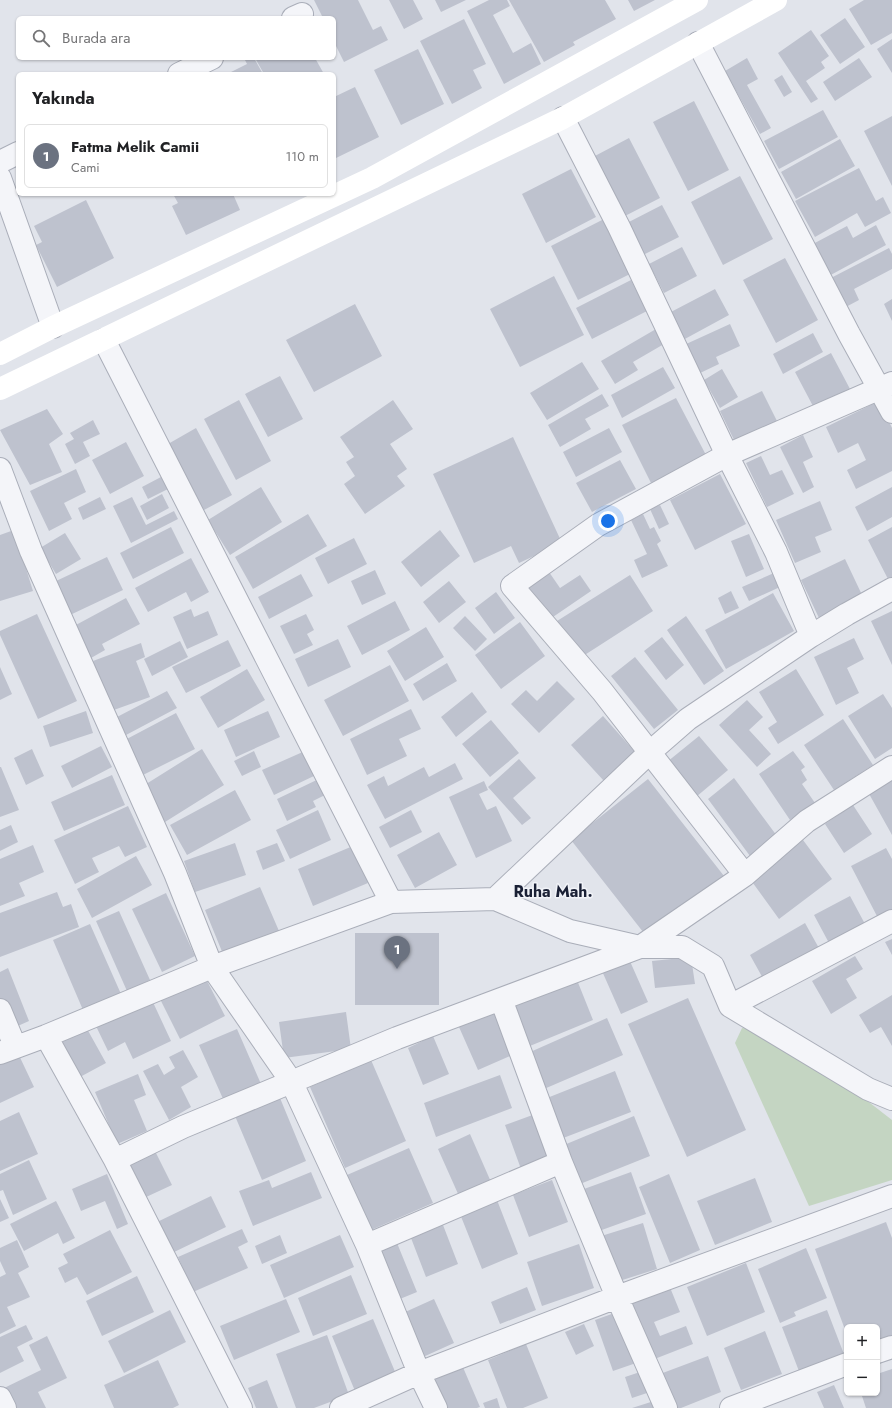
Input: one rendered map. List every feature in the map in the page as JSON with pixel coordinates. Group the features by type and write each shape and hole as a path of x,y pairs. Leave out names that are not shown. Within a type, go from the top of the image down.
{"main road":[{"path":"336,195 372,178 697,0"},
{"path":"0,390 563,118 776,0"},
{"path":"0,354 53,327 333,196"}],"street":[{"path":"698,43 846,328 886,386 892,412"},
{"path":"183,72 208,60"},
{"path":"563,118 619,227 727,455 776,552 812,636"},
{"path":"0,162 16,154"},
{"path":"0,178 53,327"},
{"path":"104,340 391,902"},
{"path":"745,875 602,692 512,586 598,525 727,455 886,386"},
{"path":"0,469 31,551 175,873 212,967 291,1081 367,1245 419,1373 436,1408"},
{"path":"495,899 649,753 688,719 812,636 847,614 892,589"},
{"path":"115,1160 183,1127 291,1081 397,1038 640,947 745,875 807,821 892,767"},
{"path":"0,1010 8,1050 46,1036 212,967 391,902 495,899 570,931 640,947 682,947 713,966 730,1006 868,1089 892,1099"},
{"path":"730,1006 892,921"},
{"path":"500,999 561,1162 617,1297 666,1408"},
{"path":"46,1036 115,1160 241,1408"},
{"path":"367,1245 561,1162"},
{"path":"341,1408 419,1373 617,1297 892,1196"},
{"path":"880,1351 892,1347"},
{"path":"731,1408 844,1365"},
{"path":"0,1398 5,1408"}],"green space":[{"path":"742,1028 761,1030 812,1058 892,1120 892,1180 809,1206 735,1043"}],"building":[{"path":"314,0 358,0 373,30 381,26 388,40 344,62 336,46 336,16 322,16"},
{"path":"389,0 413,0 423,19 404,29"},
{"path":"435,0 466,0 441,12"},
{"path":"489,0 507,0 510,6 493,15 513,53 531,43 541,64 504,84 467,11"},
{"path":"509,0 605,0 616,19 573,42 575,45 544,62"},
{"path":"628,0 655,0 634,11"},
{"path":"864,0 892,0 892,33 871,45 849,9"},
{"path":"845,18 865,47 840,64 820,35"},
{"path":"464,19 486,64 473,70 482,88 452,104 420,41"},
{"path":"811,30 829,56 821,62 825,68 806,81 818,99 811,103 778,53"},
{"path":"892,39 892,73 877,49"},
{"path":"418,49 444,104 401,125 374,70"},
{"path":"747,58 758,79 747,85 771,128 760,134 725,71"},
{"path":"859,58 872,77 835,101 823,82"},
{"path":"245,60 255,60 262,72 231,72 247,64"},
{"path":"256,60 316,60 323,72 263,72"},
{"path":"782,75 792,92 784,97 774,80"},
{"path":"355,87 379,137 336,158 336,96"},
{"path":"694,101 729,170 688,191 653,122"},
{"path":"823,110 838,137 779,169 764,141"},
{"path":"892,116 892,186 864,131"},
{"path":"629,138 660,198 623,217 593,157"},
{"path":"840,139 855,166 796,199 781,172"},
{"path":"859,168 876,201 883,197 891,213 865,227 857,213 815,237 795,201"},
{"path":"571,169 596,217 546,243 522,194"},
{"path":"740,176 773,239 723,265 691,202"},
{"path":"174,196 234,196 240,210 186,235 172,206 178,203"},
{"path":"86,200 114,258 57,287 36,245 42,242 34,226"},
{"path":"662,205 679,237 641,256 625,224"},
{"path":"604,219 632,273 578,300 551,246"},
{"path":"876,225 886,245 827,277 811,245 847,226 853,238"},
{"path":"682,247 697,276 664,293 649,264"},
{"path":"889,248 892,254 892,269 854,289 859,300 842,309 827,280"},
{"path":"785,258 818,320 776,343 743,280"},
{"path":"554,276 584,335 520,367 490,309"},
{"path":"631,280 647,311 592,339 576,308"},
{"path":"715,289 729,315 683,340 669,313"},
{"path":"892,299 892,321 884,304"},
{"path":"355,304 382,356 314,392 286,340"},
{"path":"730,324 740,346 716,357 719,364 698,374 684,345"},
{"path":"656,329 664,344 633,362 638,370 615,384 601,361"},
{"path":"813,333 823,352 783,374 773,354"},
{"path":"831,353 850,389 814,408 795,372"},
{"path":"582,362 599,389 547,420 530,393"},
{"path":"663,367 675,388 622,418 611,395"},
{"path":"722,369 738,397 720,408 704,380"},
{"path":"280,376 303,419 268,437 245,394"},
{"path":"762,391 777,421 735,442 720,411"},
{"path":"602,394 609,406 585,419 591,429 560,447 548,425"},
{"path":"676,398 706,455 651,483 622,425"},
{"path":"239,400 271,461 236,480 204,419"},
{"path":"393,400 413,429 390,444 407,469 397,476 405,486 365,514 344,484 355,476 346,462 354,457 340,437"},
{"path":"879,401 892,428 892,471 856,489 847,470 866,460 858,443 838,453 826,427"},
{"path":"47,409 63,434 49,444 62,472 30,485 0,430"},
{"path":"93,420 100,434 83,442 90,456 75,464 65,444 74,439 70,433"},
{"path":"196,428 232,495 204,510 168,444"},
{"path":"609,428 622,452 576,477 563,452"},
{"path":"803,435 813,457 803,462 814,487 803,493 780,447"},
{"path":"513,437 562,543 519,563 511,546 474,563 433,474"},
{"path":"126,442 144,476 110,494 92,460"},
{"path":"761,456 770,475 782,470 794,494 767,507 746,463"},
{"path":"620,460 636,489 592,512 576,483"},
{"path":"76,469 86,492 64,503 72,519 49,531 30,491"},
{"path":"720,474 746,524 695,550 670,500"},
{"path":"161,477 168,489 148,499 142,487"},
{"path":"261,487 282,522 230,555 208,520"},
{"path":"892,487 892,517 867,531 855,507"},
{"path":"162,494 169,508 147,520 140,506"},
{"path":"100,497 106,509 83,520 78,508"},
{"path":"132,497 146,525 174,511 178,519 131,543 113,506"},
{"path":"820,501 832,530 815,537 821,552 795,563 776,520"},
{"path":"660,505 669,524 659,529 650,509"},
{"path":"308,514 327,546 253,589 235,557"},
{"path":"643,514 650,529 654,527 661,541 657,544 668,566 642,578 634,560 647,554 631,520"},
{"path":"171,527 184,553 133,579 120,553"},
{"path":"892,527 892,579 889,581 868,540"},
{"path":"14,530 33,591 0,601 0,535"},
{"path":"440,530 460,556 421,587 401,562"},
{"path":"65,533 81,559 56,574 40,548"},
{"path":"749,534 764,569 746,577 731,541"},
{"path":"354,538 367,564 328,584 315,558"},
{"path":"107,557 123,590 70,615 54,582"},
{"path":"191,558 209,592 191,602 186,592 148,612 135,588"},
{"path":"845,559 863,597 819,618 801,580"},
{"path":"375,570 386,594 362,605 351,581"},
{"path":"549,572 560,588 580,575 591,591 550,619 528,586"},
{"path":"774,573 780,587 749,601 742,587"},
{"path":"301,574 313,596 269,619 258,597"},
{"path":"630,575 653,611 580,658 557,621"},
{"path":"449,581 466,602 439,623 423,602"},
{"path":"731,591 739,608 725,614 718,598"},
{"path":"496,592 515,618 494,634 475,608"},
{"path":"773,593 794,631 726,669 705,630"},
{"path":"126,598 140,624 102,644 105,650 91,658 74,626"},
{"path":"395,601 410,630 362,655 347,626"},
{"path":"191,609 194,617 208,611 218,635 187,649 173,617"},
{"path":"892,611 892,665 871,621"},
{"path":"37,614 77,701 38,719 0,635 0,631"},
{"path":"306,614 314,630 307,634 313,645 294,654 280,626"},
{"path":"465,616 487,639 475,651 453,628"},
{"path":"686,616 724,671 704,685 667,630"},
{"path":"520,622 545,656 501,689 475,655"},
{"path":"426,627 444,657 405,681 387,651"},
{"path":"662,637 684,665 666,680 644,651"},
{"path":"854,638 864,659 847,668 859,693 836,705 814,657"},
{"path":"338,639 351,667 308,687 295,659"},
{"path":"228,640 241,666 186,693 172,667"},
{"path":"180,641 188,657 152,676 144,659"},
{"path":"141,643 145,657 136,661 150,697 111,711 93,661"},
{"path":"635,657 678,710 654,729 611,676"},
{"path":"447,663 457,681 423,701 413,684"},
{"path":"390,665 409,701 343,736 324,700"},
{"path":"0,667 12,694 0,700"},
{"path":"247,669 265,700 218,728 200,697"},
{"path":"796,669 824,715 778,744 768,728 777,722 759,692"},
{"path":"557,681 575,699 539,733 511,704 526,690 537,701"},
{"path":"167,691 177,708 126,735 117,717"},
{"path":"472,692 487,712 456,737 441,717"},
{"path":"883,694 892,708 892,748 875,759 848,716"},
{"path":"747,700 763,717 749,730 771,754 757,767 719,725"},
{"path":"411,709 421,729 399,739 407,756 367,775 350,739"},
{"path":"86,711 93,733 50,747 43,726"},
{"path":"268,711 280,737 236,757 224,730"},
{"path":"176,713 195,749 141,776 123,741"},
{"path":"603,716 635,752 604,781 571,745"},
{"path":"843,719 873,765 834,790 804,745"},
{"path":"491,720 519,753 490,777 462,744"},
{"path":"699,736 728,770 696,797 667,762"},
{"path":"101,746 112,767 72,788 61,766"},
{"path":"32,749 44,776 26,785 14,758"},
{"path":"202,749 224,785 165,822 143,786"},
{"path":"254,751 261,767 242,776 234,761"},
{"path":"305,751 316,775 274,795 262,770"},
{"path":"793,751 805,767 801,770 807,780 802,784 815,803 790,820 759,774"},
{"path":"519,759 536,778 513,798 531,818 522,825 488,787"},
{"path":"455,763 463,779 385,819 367,785 384,776 388,786 424,767 429,777"},
{"path":"0,767 19,810 0,817"},
{"path":"112,775 125,805 64,831 51,802"},
{"path":"325,776 333,791 313,801 316,807 287,821 277,799"},
{"path":"734,778 777,836 750,856 708,799"},
{"path":"892,778 892,835 868,792"},
{"path":"648,779 724,876 647,937 571,840"},
{"path":"484,781 488,790 479,794 487,810 496,806 512,841 476,858 449,797"},
{"path":"235,790 251,820 187,855 170,825"},
{"path":"853,805 872,834 844,853 825,824"},
{"path":"128,806 147,847 125,857 119,846 92,858 99,872 75,884 54,840"},
{"path":"318,810 331,840 290,859 276,830"},
{"path":"411,810 422,832 390,848 379,827"},
{"path":"11,825 18,842 0,851 0,830"},
{"path":"439,832 457,865 415,888 397,855"},
{"path":"803,840 832,879 779,919 750,879"},
{"path":"235,843 246,875 195,892 184,861"},
{"path":"277,843 285,861 263,870 256,851"},
{"path":"33,845 44,872 19,883 25,896 0,906 0,859"},
{"path":"353,846 368,883 313,906 298,869"},
{"path":"886,848 892,859 892,913 879,920 851,866"},
{"path":"136,856 152,885 92,918 77,889"},
{"path":"260,887 279,931 223,954 205,910"},
{"path":"57,892 63,907 71,904 79,927 0,957 0,913"},
{"path":"166,893 195,956 162,972 132,909"},
{"path":"850,896 865,924 829,943 814,915"},
{"path":"119,911 150,980 127,991 96,921"},
{"path":"805,923 820,950 765,982 750,955"},
{"path":"90,924 121,994 83,1010 53,940"},
{"path":"355,933 439,933 439,1005 355,1005"},
{"path":"892,939 892,955 885,942"},
{"path":"855,956 863,969 846,979 857,998 831,1014 812,981"},
{"path":"691,957 695,984 655,988 652,961"},
{"path":"629,959 648,1002 621,1014 602,971"},
{"path":"8,968 29,1021 11,1029 0,1001 0,972"},
{"path":"203,973 225,1016 180,1039 159,997"},
{"path":"577,980 593,1020 525,1048 509,1007"},
{"path":"892,995 892,1046 881,1027 870,1033 859,1015"},
{"path":"151,998 171,1041 133,1059 125,1042 108,1051 95,1024"},
{"path":"688,998 746,1130 687,1157 628,1024"},
{"path":"499,1010 517,1053 478,1070 459,1027"},
{"path":"346,1012 351,1049 284,1058 279,1022"},
{"path":"607,1018 623,1055 544,1089 528,1053"},
{"path":"86,1027 106,1063 80,1077 60,1040"},
{"path":"237,1029 261,1084 224,1101 199,1045"},
{"path":"433,1036 449,1074 423,1085 408,1048"},
{"path":"16,1049 34,1087 0,1103 0,1057"},
{"path":"183,1050 198,1077 181,1087 191,1107 169,1120 143,1071 158,1064 164,1075 175,1068 169,1057"},
{"path":"371,1060 406,1141 345,1168 310,1087"},
{"path":"615,1071 631,1112 558,1140 542,1100"},
{"path":"138,1074 146,1095 134,1100 147,1131 117,1144 95,1092"},
{"path":"500,1075 512,1108 436,1137 424,1103"},
{"path":"280,1098 306,1161 262,1180 235,1116"},
{"path":"19,1112 38,1154 0,1171 0,1121"},
{"path":"538,1113 554,1156 521,1169 505,1125"},
{"path":"634,1116 650,1156 580,1184 564,1145"},
{"path":"470,1134 491,1182 459,1196 438,1149"},
{"path":"409,1148 433,1203 371,1230 347,1175"},
{"path":"154,1149 172,1185 144,1198 127,1162"},
{"path":"29,1160 47,1199 13,1215 3,1190 0,1191 0,1174"},
{"path":"311,1172 322,1198 253,1226 239,1191 269,1180 272,1188"},
{"path":"631,1172 646,1214 599,1231 584,1189"},
{"path":"107,1174 128,1224 117,1229 105,1201 81,1211 72,1189"},
{"path":"669,1174 700,1250 670,1263 639,1187"},
{"path":"755,1178 772,1222 715,1245 697,1201"},
{"path":"552,1180 568,1222 529,1237 513,1195"},
{"path":"211,1196 226,1227 170,1254 155,1223"},
{"path":"0,1199 9,1218 0,1222"},
{"path":"497,1200 518,1254 482,1269 460,1214"},
{"path":"56,1201 75,1238 63,1244 58,1233 24,1251 10,1224"},
{"path":"886,1222 892,1238 892,1345 880,1349 880,1324 844,1324 844,1327 815,1249"},
{"path":"643,1223 657,1269 613,1283 598,1237"},
{"path":"443,1225 458,1264 426,1277 411,1238"},
{"path":"242,1229 248,1242 238,1247 248,1268 193,1292 178,1257"},
{"path":"110,1230 132,1272 87,1295 77,1277 65,1283 58,1268 68,1263 63,1254"},
{"path":"280,1235 287,1253 262,1264 255,1246"},
{"path":"340,1235 354,1267 284,1298 270,1265"},
{"path":"17,1240 29,1267 18,1273 30,1297 7,1307 16,1326 0,1334 0,1277 6,1274 0,1261 0,1248"},
{"path":"397,1243 417,1292 395,1301 375,1252"},
{"path":"579,1244 594,1288 542,1306 527,1262"},
{"path":"806,1248 827,1298 794,1312 796,1316 780,1323 758,1269"},
{"path":"746,1263 765,1312 707,1336 687,1287"},
{"path":"351,1275 367,1314 313,1336 298,1298"},
{"path":"137,1276 154,1312 102,1336 86,1301"},
{"path":"669,1285 680,1312 654,1322 660,1336 686,1326 693,1344 652,1360 628,1301"},
{"path":"527,1287 536,1310 500,1324 491,1302"},
{"path":"286,1299 300,1332 234,1360 220,1326"},
{"path":"434,1299 454,1343 423,1357 403,1313"},
{"path":"170,1310 186,1342 124,1373 108,1341"},
{"path":"827,1310 844,1354 844,1363 802,1379 782,1327"},
{"path":"620,1311 639,1362 613,1371 595,1320"},
{"path":"373,1319 396,1374 355,1391 332,1336"},
{"path":"584,1324 594,1346 576,1355 565,1332"},
{"path":"26,1325 33,1339 17,1347 24,1361 0,1373 0,1337"},
{"path":"765,1331 782,1374 741,1390 724,1348"},
{"path":"327,1335 349,1395 314,1408 296,1408 276,1354"},
{"path":"47,1336 67,1378 38,1392 46,1408 7,1408 0,1390 41,1370 29,1345"},
{"path":"526,1344 548,1398 523,1408 507,1408 488,1360"},
{"path":"708,1356 721,1392 681,1408 673,1408 660,1374"},
{"path":"158,1360 179,1405 173,1408 114,1408 104,1385"},
{"path":"462,1365 480,1407 437,1408 425,1380"},
{"path":"892,1369 892,1408 866,1408 862,1396 880,1396 880,1373"},
{"path":"640,1372 647,1393 632,1398 625,1377"},
{"path":"267,1380 278,1408 256,1408 248,1388"},
{"path":"834,1385 844,1408 824,1408 817,1392"},
{"path":"497,1398 500,1408 485,1408 483,1403"},
{"path":"654,1401 657,1408 632,1408"}],"place":[{"name":"Fatma Melik Camii","path":"397,969"}],"district":[{"name":"Ruha Mah.","path":"553,891"}]}
